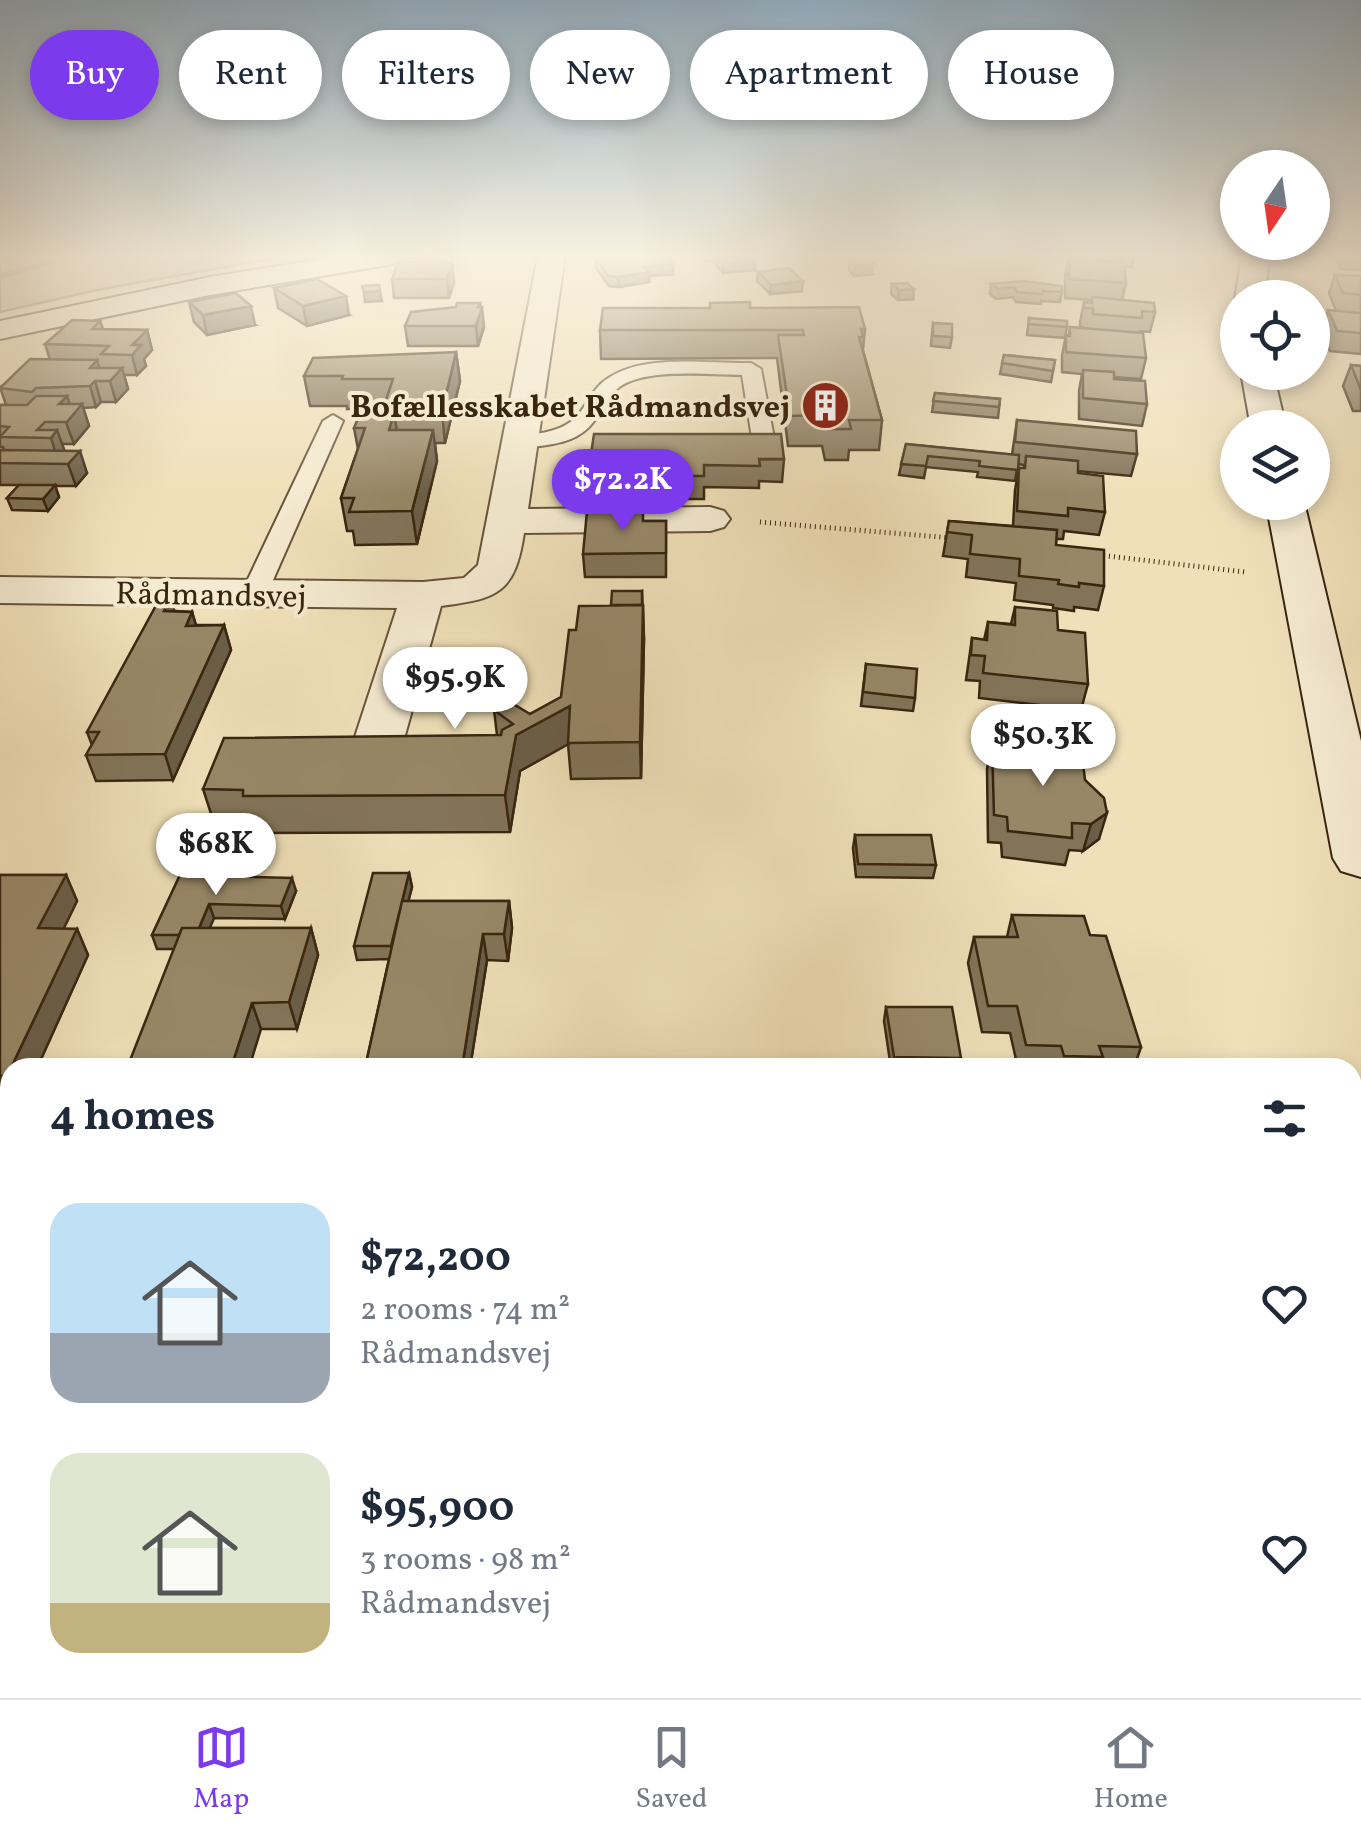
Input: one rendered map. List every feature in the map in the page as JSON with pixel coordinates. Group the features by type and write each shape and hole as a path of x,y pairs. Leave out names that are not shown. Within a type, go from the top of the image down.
{"street":[{"name":"Rådmandsvej","path":"0,590 253,596 423,595 477,589 498,569 539,335"},
{"path":"507,521 710,519"},
{"path":"1289,520 1352,776 1361,858"},
{"path":"377,746 423,595"}],"lane":[{"path":"522,442 562,436 572,430 612,384 629,376 674,370 751,368 763,438"},
{"path":"253,596 333,421"}],"path":[{"path":"710,519 852,527 969,540"},
{"path":"1086,554 1301,579"}],"building":[{"path":"55,335 142,335 132,345 141,345 132,355 101,354 109,346 45,344"},
{"path":"778,335 863,335 859,337 882,420 849,420 851,429 828,429 825,415 790,416"},
{"path":"1066,335 1143,335 1146,358 1066,352"},
{"path":"456,352 442,412 394,413 389,430 433,430 412,511 349,512 354,498 341,498 365,428 354,428 359,416 381,415 393,379 304,376 313,358"},
{"path":"1004,355 1055,360 1053,371 1002,363"},
{"path":"30,359 97,360 90,368 122,368 110,381 95,381 90,386 36,388 32,392 0,388"},
{"path":"1351,365 1361,366 1361,390"},
{"path":"1083,370 1114,372 1114,379 1145,381 1147,404 1083,398"},
{"path":"935,393 1000,399 999,407 933,401"},
{"path":"36,396 67,396 59,404 82,404 67,422 45,422 37,430 57,430 51,438 0,437 9,427 0,426 0,405 27,405"},
{"path":"1017,420 1136,431 1137,454 1015,442"},
{"path":"594,434 781,434 784,459 759,459 760,466 704,465 704,476 687,476 687,466 590,461"},
{"path":"906,444 1019,455 1018,470 979,466 980,461 928,456 926,466 901,464"},
{"path":"0,450 80,451 68,464 0,463"},
{"path":"1026,456 1078,461 1078,473 1103,476 1105,512 1068,508 1068,516 1017,511 1019,468 1025,468"},
{"path":"19,485 55,485 43,499 7,498"},
{"path":"587,511 643,511 643,521 666,521 666,553 583,554"},
{"path":"949,521 1057,530 1056,545 1104,550 1104,586 1079,583 1079,587 1058,584 1059,580 1019,576 1020,559 970,554 972,535 947,532"},
{"path":"612,591 642,591 642,605 611,605"},
{"path":"171,599 164,611 192,612 186,626 224,625 165,754 86,755 99,732 87,732 159,600"},
{"path":"643,605 640,742 568,743 570,706 516,735 505,795 243,796 243,790 203,789 224,738 501,735 502,730 513,724 494,710 510,702 530,714 561,697 569,630 576,630 579,606"},
{"path":"1015,607 1057,611 1058,630 1085,633 1088,684 983,673 985,656 971,655 972,638 987,640 988,622 1015,625"},
{"path":"866,664 917,669 915,698 863,692"},
{"path":"992,743 1081,747 1085,780 1104,798 1107,813 1091,824 1072,823 1072,838 1008,831 1007,817 994,815"},
{"path":"855,835 931,835 936,865 858,864"},
{"path":"373,873 409,873 391,946 354,946"},
{"path":"0,875 66,875 38,928 77,929 16,1058 0,1058"},
{"path":"180,875 292,878 281,906 209,904 199,928 182,928 179,935 152,935"},
{"path":"402,901 509,901 504,934 483,934 464,1058 367,1058"},
{"path":"1012,915 1084,916 1090,935 1106,936 1141,1047 1099,1046 1103,1057 1064,1056 1061,1046 1026,1045 1017,1006 988,1006 974,937 1018,937"},
{"path":"182,928 311,928 289,1002 252,1003 234,1058 131,1058"},
{"path":"886,1007 952,1007 961,1058 894,1057"}],"place":[{"name":"Bofællesskabet Rådmandsvej","path":"825,406"}]}
